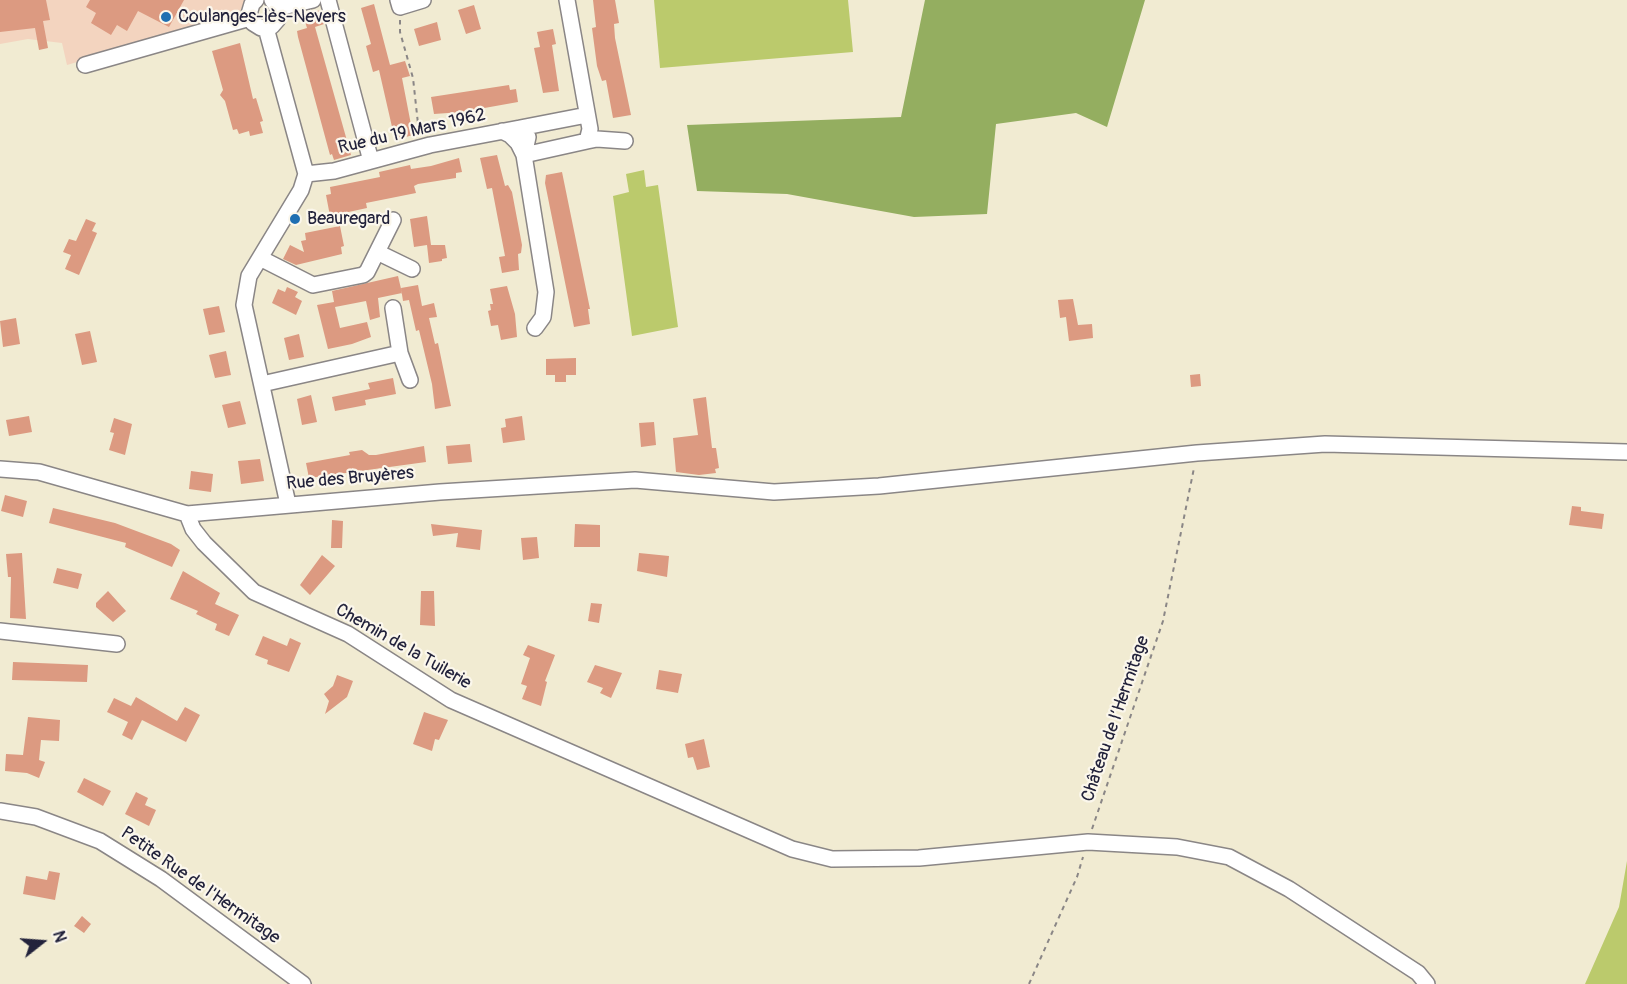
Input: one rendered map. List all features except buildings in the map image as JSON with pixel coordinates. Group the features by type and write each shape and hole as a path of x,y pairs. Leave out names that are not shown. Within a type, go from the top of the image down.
{"street":[{"path":"256,0 249,9 250,18 256,26 267,28 278,19 275,4 313,0"},
{"path":"328,0 371,161"},
{"path":"399,3 423,0"},
{"path":"567,0 590,135 587,141"},
{"path":"85,65 250,18"},
{"path":"267,28 306,174 301,190 246,284 244,305 288,504"},
{"path":"502,131 587,115"},
{"path":"520,128 528,137 524,155 546,292 543,316 535,328"},
{"name":"Rue du 19 Mars 1962","path":"306,174 334,171 421,147 502,131 518,143 524,155"},
{"path":"524,155 597,139 625,141"},
{"path":"260,258 313,285 363,275 393,220"},
{"path":"377,252 412,269"},
{"path":"393,308 400,353 410,380"},
{"path":"262,384 400,353"},
{"name":"Rue des Bruyères","path":"0,469 39,472 188,514 288,504 635,480 774,492 879,486 1197,453 1325,444 1627,452"},
{"name":"Chemin de la Tuilerie","path":"188,514 194,529 204,543 254,592 348,634 451,700 792,849 832,859 919,858 1088,842 1177,847 1228,857 1290,889 1418,973 1427,984"},
{"path":"0,631 117,644"},
{"name":"Petite Rue de l'Hermitage","path":"0,810 36,817 100,841 161,879 303,984"}],"path":[{"path":"399,3 400,32 413,78 421,147"},
{"name":"Château de l’Hermitage","path":"1029,984 1077,877 1163,621 1197,453"}],"shaded area":[{"path":"0,0 245,0 239,14 67,65 62,43 28,39 0,44"}],"green space":[{"path":"654,0 848,0 853,52 660,68"},
{"path":"925,0 1145,0 1107,127 1076,113 996,124 987,214 914,217 787,194 697,191 687,125 901,117"},
{"path":"644,170 646,187 658,185 678,327 632,336 613,196 629,192 626,174"},
{"path":"1627,861 1627,984 1585,984 1619,907"}],"place":[{"name":"Coulanges-lès-Nevers","path":"166,17"},
{"name":"Beauregard","path":"295,219"}]}
